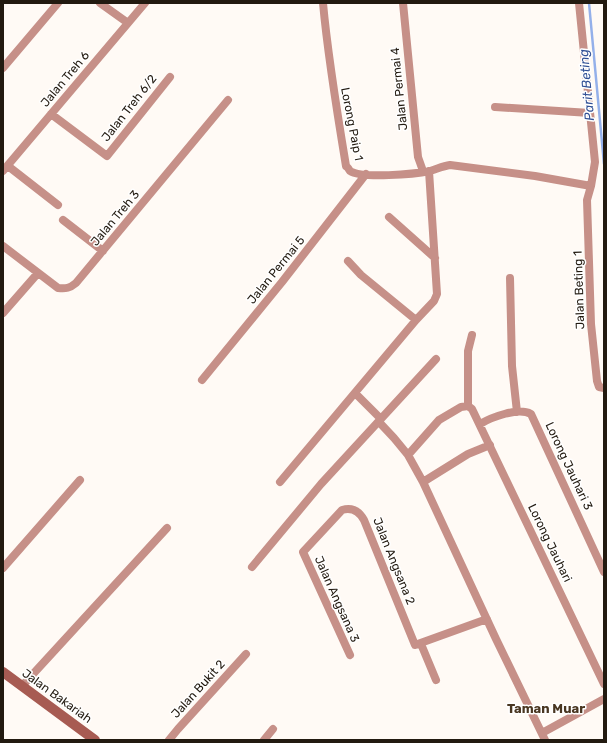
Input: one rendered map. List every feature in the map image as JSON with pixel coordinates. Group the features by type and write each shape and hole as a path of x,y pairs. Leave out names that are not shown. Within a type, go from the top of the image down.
{"street":[{"path":"3,68 58,3"},
{"path":"100,3 128,23"},
{"name":"Jalan Treh 6","path":"5,168 145,3"},
{"name":"Lorong Paip 1","path":"323,3 329,60 346,166 350,171 387,176 426,171 441,166 460,166 535,176 592,186"},
{"name":"Jalan Permai 4","path":"280,482 416,320 436,299 435,258 426,171 418,157 403,3"},
{"name":"Jalan Beting 1","path":"579,3 596,162 592,186 587,200 591,324 597,381 599,387 604,388"},
{"name":"Jalan Treh 6/2","path":"51,114 107,156 170,77"},
{"name":"Jalan Treh 3","path":"3,246 58,288 70,288 103,251 228,100"},
{"path":"495,107 590,113"},
{"path":"5,168 58,205"},
{"name":"Jalan Permai 5","path":"202,380 282,282 366,174"},
{"path":"389,217 435,258"},
{"path":"63,220 103,251"},
{"path":"348,261 361,275 416,320"},
{"path":"3,313 38,273"},
{"path":"480,424 493,417 517,412 512,366 510,278"},
{"path":"408,455 439,420 461,407 468,406 468,351 472,335"},
{"path":"252,567 321,484 436,359"},
{"path":"356,393 408,455 423,482 543,736 604,699"},
{"name":"Lorong Jauhari","path":"468,406 475,413 604,684"},
{"name":"Lorong Jauhari 3","path":"517,412 526,412 531,414 604,572"},
{"path":"423,482 468,454 490,445"},
{"path":"3,568 80,480"},
{"name":"Jalan Angsana 2","path":"303,552 342,510 347,508 352,509 361,514 418,644 436,680"},
{"path":"22,686 167,528"},
{"name":"Jalan Angsana 3","path":"303,552 350,655"},
{"path":"418,644 487,619"},
{"name":"Jalan Bukit 2","path":"169,740 246,654"},
{"name":"Jalan Bakariah","path":"3,672 95,740"},
{"path":"264,740 273,729"}],"waterway":[{"name":"Parit Beting","path":"589,3 604,164"}],"district":[{"name":"Taman Muar","path":"546,708"}]}
